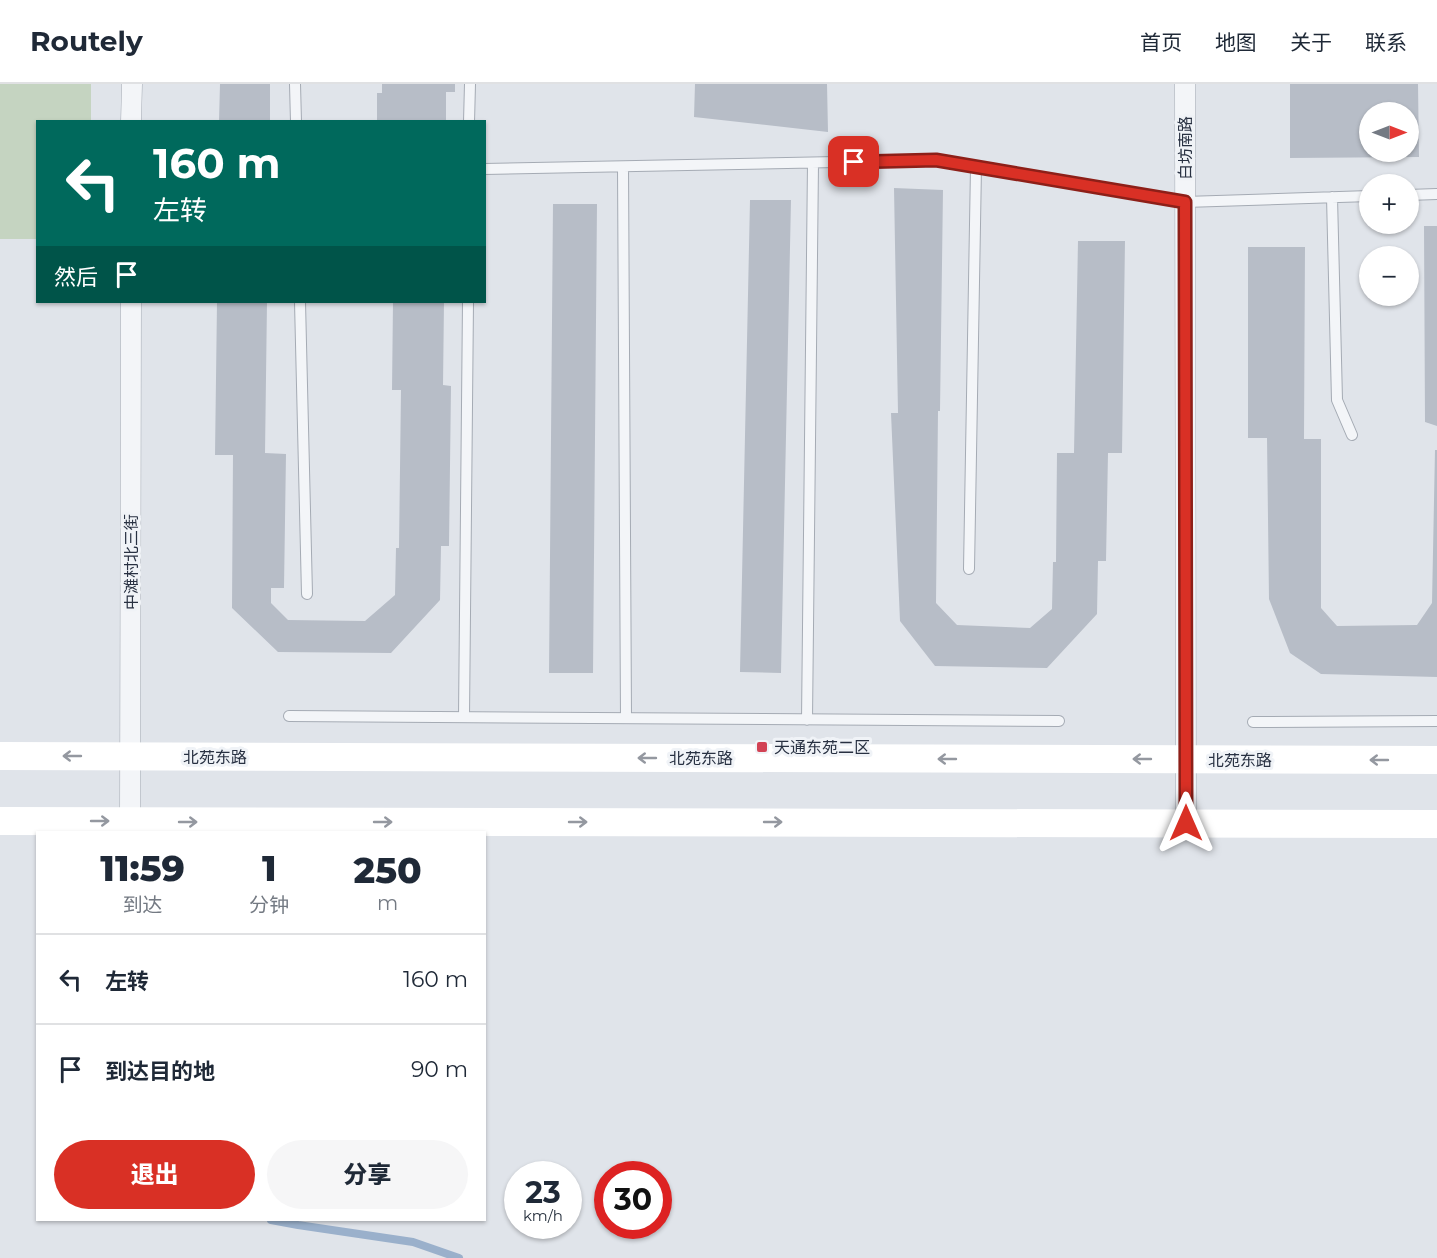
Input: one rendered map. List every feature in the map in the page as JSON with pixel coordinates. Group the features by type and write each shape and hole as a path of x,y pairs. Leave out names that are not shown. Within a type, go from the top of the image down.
{"main road":[{"name":"北苑东路","path":"0,756 1437,760"},
{"path":"0,821 1437,824"}],"street":[{"path":"131,120 132,84"},
{"name":"白坊南路","path":"1185,84 1186,823"},
{"name":"中滩村北三街","path":"130,822 131,303"}],"lane":[{"path":"295,84 296,120"},
{"path":"470,84 470,120"},
{"path":"486,169 936,160 1185,202 1359,196"},
{"path":"807,720 813,163"},
{"path":"623,167 626,718"},
{"path":"969,569 976,167"},
{"path":"1419,195 1437,194"},
{"path":"1332,197 1337,400 1352,435"},
{"path":"300,303 307,594"},
{"path":"464,717 468,303"},
{"path":"289,716 1059,722"},
{"path":"1253,722 1437,721"}],"green space":[{"path":"0,84 91,84 91,120 36,120 36,239 0,239"}],"building":[{"path":"220,84 270,84 270,120 219,120"},
{"path":"382,84 455,84 455,92 446,92 446,120 377,120 377,93 382,93"},
{"path":"695,84 827,84 828,132 694,117"},
{"path":"1290,84 1418,84 1418,102 1359,102 1359,157 1290,158"},
{"path":"894,188 943,190 936,603 957,625 1030,628 1052,609 1053,562 1056,562 1057,453 1074,453 1078,241 1125,241 1122,453 1108,453 1106,561 1098,561 1097,614 1047,668 935,666 900,621 891,413 898,413"},
{"path":"750,200 791,200 781,673 740,672"},
{"path":"553,204 597,204 593,673 549,673"},
{"path":"1424,226 1437,226 1437,426 1425,422"},
{"path":"1248,247 1305,247 1304,439 1321,439 1321,608 1337,626 1417,625 1432,603 1435,450 1437,450 1437,677 1321,674 1290,653 1269,599 1267,438 1248,438"},
{"path":"217,303 267,303 265,453 286,454 284,588 271,588 271,603 288,620 365,621 395,595 396,548 399,548 401,390 392,390 393,303 444,303 443,385 451,386 449,546 441,546 440,600 391,653 278,652 232,608 233,455 215,455"}],"waterway":[{"path":"276,1221 413,1242 459,1258"}],"place":[{"name":"天通东苑二区","path":"762,747"}],"route":[{"path":"854,162 936,160 1185,202 1186,823"}]}
